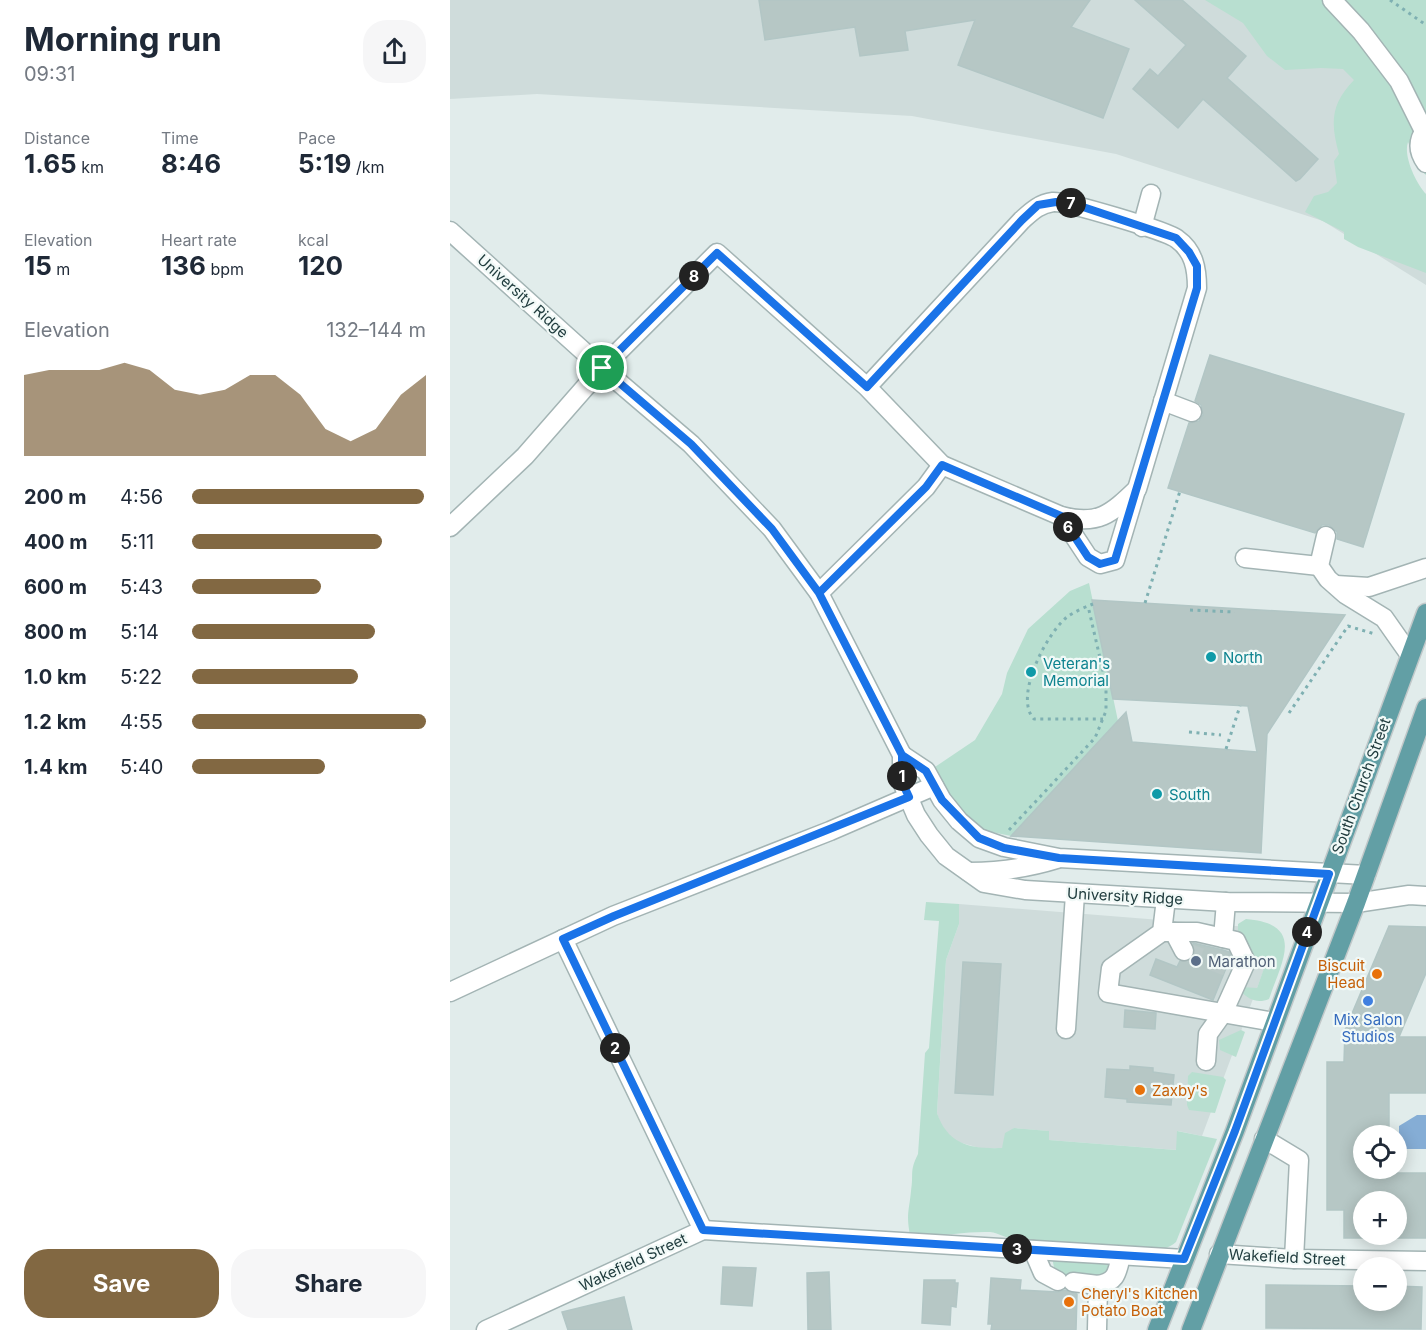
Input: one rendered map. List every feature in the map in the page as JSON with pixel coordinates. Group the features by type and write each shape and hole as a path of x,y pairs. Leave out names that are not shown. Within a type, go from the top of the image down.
{"main road":[{"name":"South Church Street","path":"1157,1330 1235,1131 1426,613"},
{"path":"1191,1330 1356,903 1426,708"}],"street":[{"path":"1332,0 1360,31 1399,81 1425,130 1419,147 1426,163"},
{"path":"1142,226 1151,194"},
{"path":"867,387 1038,205 1056,202 1074,204 1176,238 1189,252 1197,266 1197,288 1115,560 1100,564 1088,557 1061,516"},
{"name":"University Ridge","path":"450,231 602,368 691,444 772,529 819,593 902,755 902,782 916,815 946,856 967,872 984,883 1025,890 1166,899 1356,903 1409,895 1426,896"},
{"path":"450,527 525,456 602,368 717,253 867,387 942,465 1061,516 1080,521 1096,519 1117,508 1137,489"},
{"path":"1162,401 1192,412"},
{"path":"819,593 926,487 942,465"},
{"path":"1326,536 1319,566 1328,579 1366,608 1384,618 1394,629 1410,655"},
{"path":"1245,558 1319,566"},
{"path":"1336,585 1369,587 1426,568"},
{"name":"University Ridge","path":"902,755 926,771 942,800 959,820 979,838 1004,848 1059,858 1366,875"},
{"path":"450,993 614,916 934,786"},
{"path":"967,872 1014,869 1059,858"},
{"path":"1066,1029 1075,894"},
{"path":"1166,899 1168,932 1184,951"},
{"path":"1223,938 1226,902"},
{"path":"1206,1061 1208,1034 1223,1013 1234,970 1246,962 1236,942 1197,932 1168,932 1111,968 1108,993 1223,1013 1274,1022"},
{"path":"563,939 703,1230"},
{"path":"1264,1139 1299,1160 1294,1259"},
{"name":"Wakefield Street","path":"486,1330 703,1230 1184,1259"},
{"path":"1033,1250 1043,1273 1065,1281 1098,1285 1110,1283 1114,1279 1121,1256"},
{"name":"Wakefield Street","path":"1220,1254 1294,1259 1426,1261"},
{"path":"1097,1330 1098,1285"}],"path":[{"path":"1390,0 1426,25"},
{"path":"1144,603 1180,491"},
{"path":"1093,604 1067,617 1046,643 1034,666 1027,699 1029,714 1034,719 1103,719"},
{"path":"1008,831 1095,738 1106,711 1107,684 1088,606"},
{"path":"1190,610 1235,612"},
{"path":"1289,713 1348,626 1379,635"},
{"path":"1226,749 1240,706"},
{"path":"1189,732 1221,735"}],"shaded area":[{"path":"450,0 1293,0 1315,22 1392,135 1412,185 1426,197 1426,285 1323,221 1116,154 912,116 537,94 450,99"},
{"path":"959,904 1261,928 1273,945 1202,1136 1178,1131 1177,1150 1049,1140 1048,1131 1014,1128 1002,1148 983,1149 955,1141 942,1129 937,1113 946,960 959,924"}],"green space":[{"path":"1205,0 1426,0 1426,175 1419,169 1408,142 1407,154 1411,169 1426,194 1426,273 1358,247 1344,239 1344,232 1305,212 1314,196 1328,192 1337,183 1334,161 1339,154 1334,132 1334,114 1341,97 1354,80 1343,69 1285,70 1267,56 1243,23"},
{"path":"1089,583 1118,721 1011,836 973,828 951,801 932,769 975,740 1002,694 1007,673 1028,629 1070,591"},
{"path":"926,902 959,904 959,924 946,960 937,1113 947,1132 962,1143 991,1148 1002,1148 1005,1133 1014,1128 1049,1131 1049,1140 1176,1150 1177,1131 1217,1139 1176,1242 1171,1246 1155,1250 1132,1249 1104,1280 1056,1277 1049,1243 1041,1241 1013,1239 990,1232 910,1235 908,1213 913,1169 918,1154 925,1053 929,1048 939,921 924,920"},
{"path":"1246,919 1265,922 1277,928 1283,936 1285,947 1279,971 1269,999 1261,1001 1247,997 1241,992 1241,987 1257,988 1267,960 1246,953 1238,932 1238,924"},
{"path":"1241,1030 1245,1032 1236,1057 1220,1050 1219,1040"},
{"path":"1192,1072 1223,1077 1226,1080 1215,1113 1189,1110 1187,1105 1188,1076"}],"water":[{"path":"1417,1115 1426,1115 1426,1149 1407,1149 1407,1125 1401,1125"}],"building":[{"path":"759,0 1090,0 1071,27 1129,49 1103,118 958,65 975,20 905,31 908,50 860,56 855,27 765,40"},
{"path":"1135,0 1182,0 1246,56 1227,78 1318,159 1300,179 1296,181 1203,99 1178,128 1133,89 1150,69 1158,76 1186,45"},
{"path":"1210,355 1404,414 1363,547 1337,539 1337,532 1329,525 1322,525 1315,533 1168,488 1189,423 1199,421 1203,415 1201,405 1195,401"},
{"path":"1092,600 1345,615 1267,734 1261,853 1011,836 1126,712 1132,742 1257,752 1248,706 1113,699"},
{"path":"1389,926 1426,927 1426,973 1399,1037 1426,1037 1426,1093 1389,1093 1389,1125 1353,1125 1353,1179 1407,1179 1407,1173 1426,1173 1426,1238 1407,1238 1407,1191 1353,1191 1353,1238 1344,1238 1344,1210 1327,1210 1327,1062 1344,1062 1345,1030"},
{"path":"1193,943 1229,952 1231,956 1213,1000 1150,975 1156,959 1177,967 1180,961 1190,961 1195,952"},
{"path":"963,962 1001,964 993,1095 955,1093"},
{"path":"1125,1010 1156,1013 1155,1029 1124,1027"},
{"name":"Zaxby's","path":"1130,1066 1153,1068 1153,1072 1174,1075 1171,1105 1127,1102 1127,1099 1105,1097 1107,1069 1130,1070"},
{"path":"723,1267 756,1268 752,1306 721,1304"},
{"path":"829,1272 831,1330 808,1330 807,1273"},
{"path":"991,1278 1021,1280 1020,1290 1058,1292 1065,1290 1077,1294 1076,1330 991,1330 992,1324 988,1324"},
{"path":"924,1280 955,1280 955,1283 958,1283 956,1307 951,1306 950,1325 922,1323"},
{"path":"1266,1285 1353,1286 1353,1311 1407,1311 1407,1286 1422,1287 1421,1329 1266,1328"},
{"path":"624,1297 632,1330 568,1330 562,1312"}],"tunnel":[{"path":"1184,951 1227,967"}],"place":[{"name":"North","path":"1211,657"},
{"name":"Veteran's Memorial","path":"1031,672"},
{"name":"South","path":"1157,794"},
{"name":"Marathon","path":"1196,961"},
{"name":"Biscuit Head","path":"1377,974"},
{"name":"Mix Salon Studios","path":"1368,1001"},
{"name":"Zaxby's","path":"1140,1090"},
{"name":"Cheryl's Kitchen Potato Boat","path":"1069,1302"}],"route":[{"path":"602,368 691,444 772,529 819,593 902,755 902,782 909,797 830,831 614,916 563,939 703,1230 1184,1259 1235,1131 1329,874 1059,858 1004,848 979,838 942,800 926,771 902,755 847,647 819,593 926,487 942,465 1061,516 1088,557 1100,564 1115,560 1197,288 1197,266 1189,252 1176,238 1074,204 1056,202 1038,205 867,387 717,253 602,368"}]}
